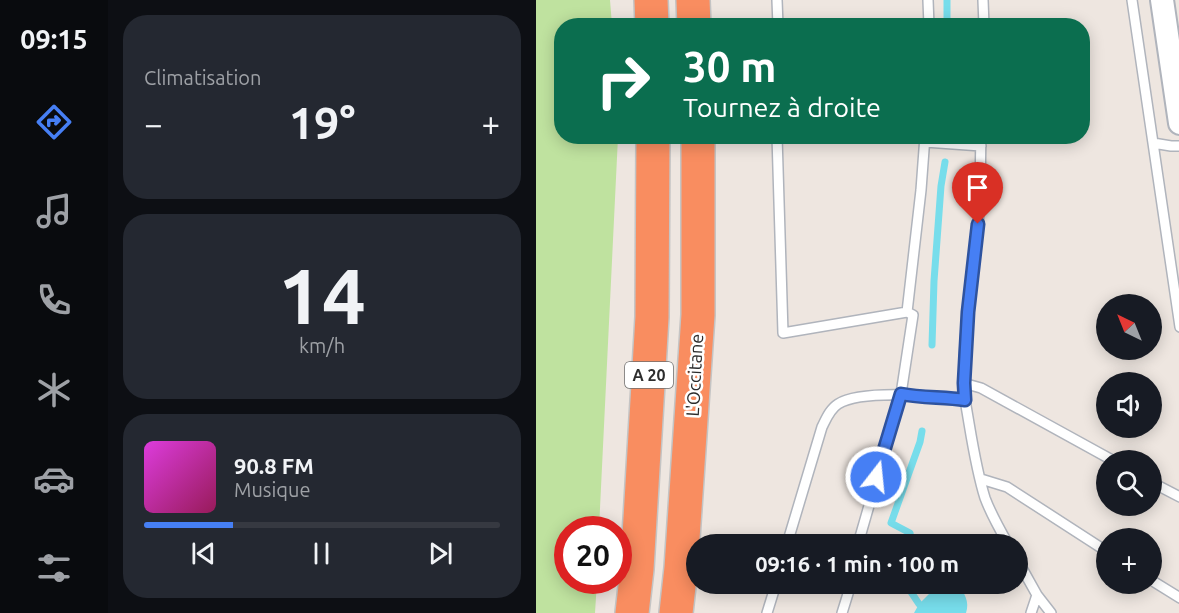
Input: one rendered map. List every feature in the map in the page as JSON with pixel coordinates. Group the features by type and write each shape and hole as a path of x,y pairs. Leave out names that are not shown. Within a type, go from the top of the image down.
{"highway":[{"path":"651,0 652,18"},
{"path":"693,0 694,18"},
{"name":"A 20","path":"632,613 638,569 652,317 653,144"},
{"name":"L'Occitane","path":"676,613 698,315 698,144"}],"street":[{"path":"1162,0 1180,123"}],"lane":[{"path":"777,0 778,18"},
{"path":"928,0 929,18"},
{"path":"983,0 984,18"},
{"path":"1132,0 1180,327"},
{"path":"1152,143 1180,146"},
{"path":"777,144 783,333 908,312 913,315 901,394 861,534"},
{"path":"908,312 922,190 925,144"},
{"path":"981,144 978,224 968,312 964,383 976,462 985,498 1002,534"},
{"path":"964,383 981,388 1096,451"},
{"path":"790,534 822,427 829,413 838,404 856,398 901,394 965,400"},
{"path":"981,479 1007,487 1096,545"},
{"path":"1162,488 1180,497"},
{"path":"1028,579 1050,613"},
{"path":"1162,587 1180,598"},
{"path":"767,613 773,594"},
{"path":"842,613 848,594"},
{"path":"1031,613 1037,595"}],"green space":[{"path":"536,0 610,0 611,18 554,18 554,144 618,144 600,516 554,516 554,594 596,594 595,613 536,613"}],"water":[{"path":"929,594 964,594 967,609 966,613 914,613"}],"waterway":[{"path":"947,0 947,18"},
{"path":"932,345 934,281 945,162"},
{"path":"910,534 891,523 922,431"},
{"path":"912,594 919,604"}],"route":[{"path":"876,477 901,394 965,400 968,312 978,224"}]}
